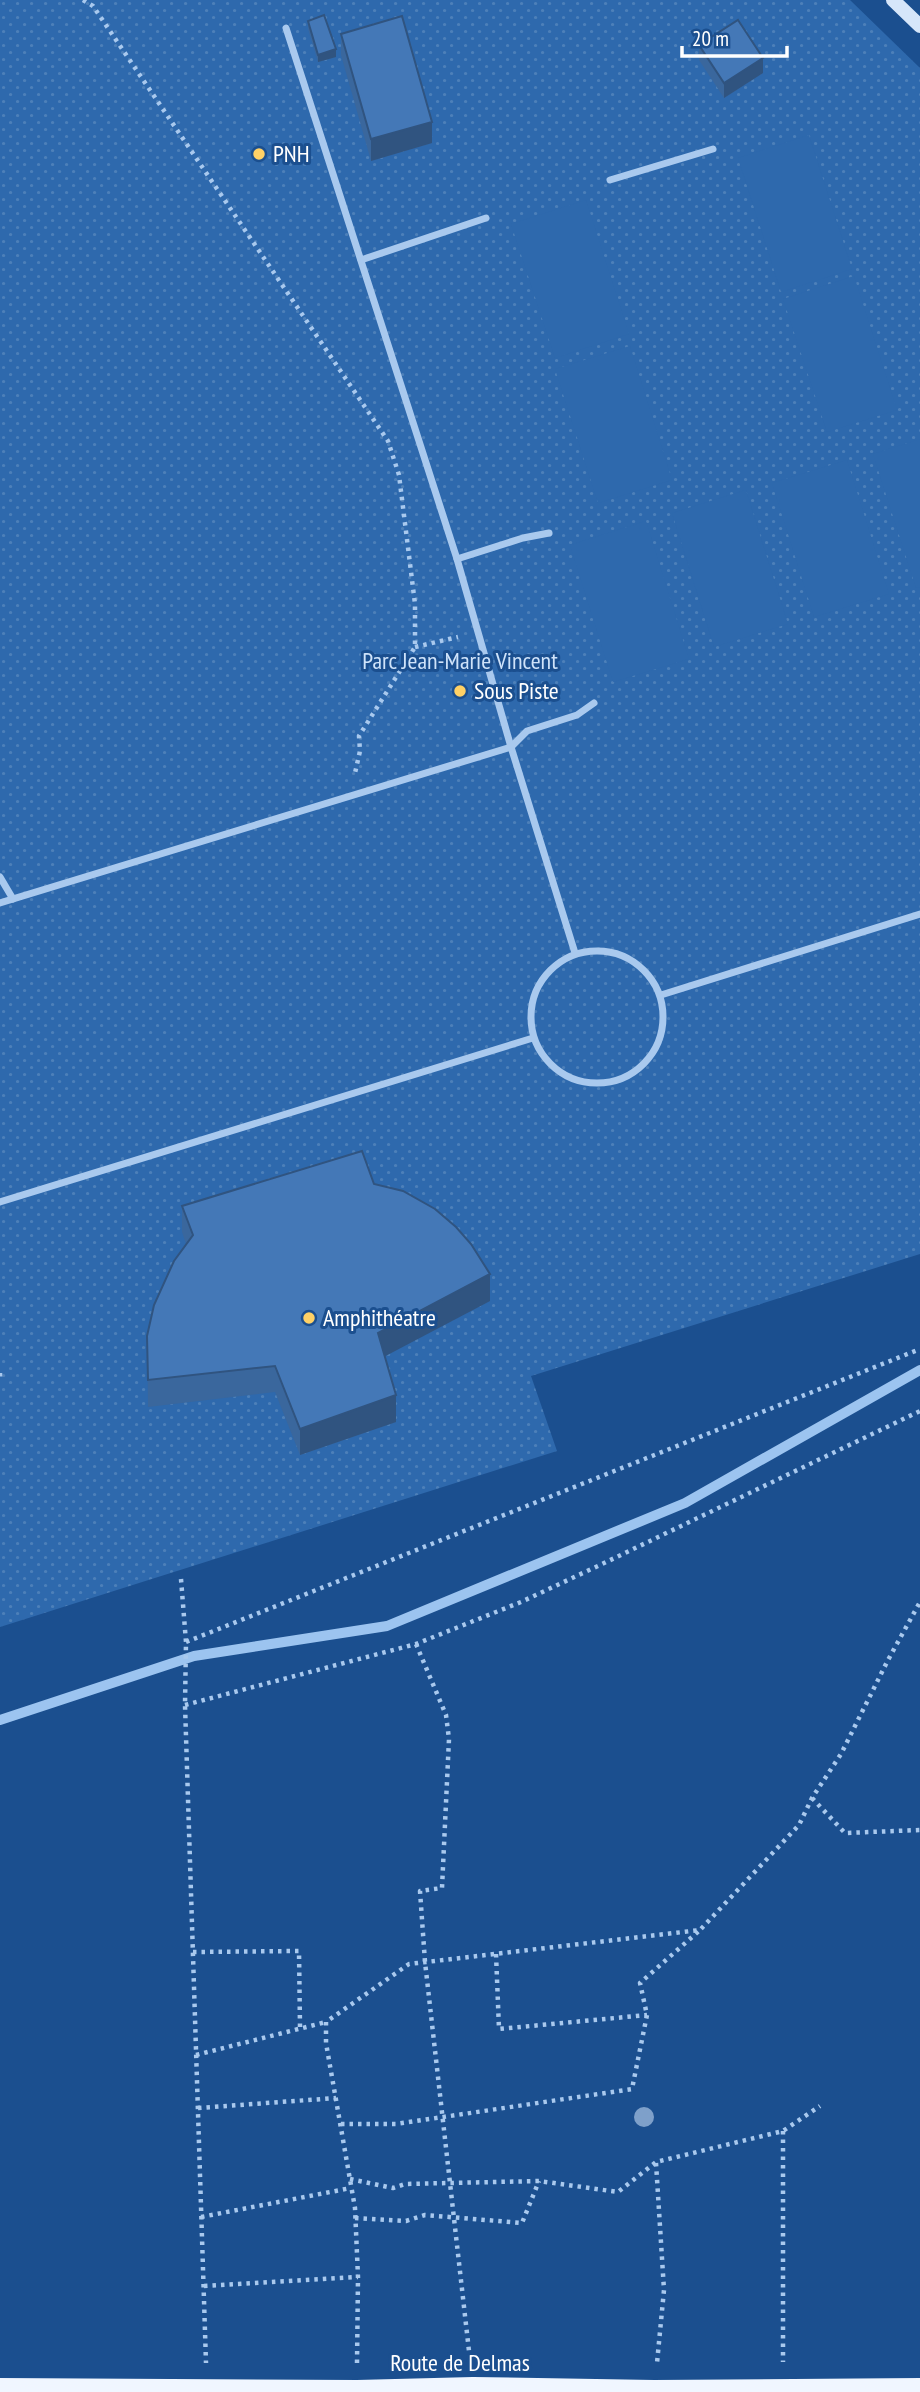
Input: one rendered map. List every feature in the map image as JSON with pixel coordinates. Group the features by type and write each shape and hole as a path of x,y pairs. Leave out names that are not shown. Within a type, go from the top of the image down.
{"main road":[{"name":"Route de Delmas","path":"0,2387 920,2387"}],"street":[{"path":"893,0 920,26"},
{"path":"286,28 457,559 511,747 575,953"},
{"path":"610,180 713,149"},
{"path":"361,260 486,219"},
{"path":"457,559 523,538 549,533"},
{"path":"0,904 511,747 527,731 577,715 594,703"},
{"path":"0,877 13,899"},
{"path":"661,995 920,914"},
{"path":"610,951 641,966 661,995 664,1021 657,1046 641,1067 618,1080 592,1084 567,1077 546,1060 533,1038 530,1012 537,987 552,967 575,953 610,951"},
{"path":"0,1202 533,1038"}],"path":[{"path":"83,0 93,6 101,17 388,441 400,488 415,604 415,647 359,736 360,751 351,796"},
{"path":"415,647 478,633"},
{"path":"186,1642 920,1349"},
{"path":"185,1705 416,1644 521,1602 920,1411"},
{"path":"181,1579 186,1642 185,1705 207,2388"},
{"path":"341,2124 396,2124 632,2089 647,2015 640,1983 700,1930 799,1825 812,1798 841,1754 920,1602"},
{"path":"416,1644 446,1715 449,1740 442,1888 419,1891 473,2386"},
{"path":"812,1798 845,1833 920,1830"},
{"path":"196,2055 326,2022 409,1964 700,1930"},
{"path":"193,1952 299,1951 300,2027"},
{"path":"496,1954 499,2029 647,2015"},
{"path":"326,2022 326,2043 355,2218 358,2277 357,2389"},
{"path":"198,2108 336,2098"},
{"path":"350,2179 393,2188 405,2184 539,2181 618,2192 656,2162 783,2131 820,2106"},
{"path":"783,2131 783,2388"},
{"path":"654,2389 664,2290 656,2162"},
{"path":"355,2218 406,2221 425,2215 522,2222 539,2181"},
{"path":"201,2217 352,2188"},
{"path":"204,2286 358,2277"}],"green space":[{"name":"Parc Jean-Marie Vincent","path":"0,0 850,0 920,68 920,1254 531,1376 557,1451 0,1627"},
{"path":"809,135 852,269 781,292 738,158"},
{"path":"586,200 629,334 555,358 511,224"},
{"path":"854,276 897,410 827,432 783,299"},
{"path":"630,346 672,480 598,503 555,369"},
{"path":"920,439 920,587 916,588 873,454"},
{"path":"847,460 889,594 814,617 772,483"},
{"path":"746,490 788,624 714,647 672,513"},
{"path":"646,521 689,659 613,682 570,545"}],"building":[{"path":"324,15 336,49 318,55 308,21"},
{"path":"402,16 432,122 371,139 341,34"},
{"path":"738,20 763,58 724,83 699,45"},
{"name":"Amphithéatre","path":"362,1151 374,1184 403,1191 435,1209 471,1244 490,1274 378,1333 396,1395 300,1429 275,1366 148,1380 147,1336 154,1305 174,1261 193,1235 182,1206"}],"waterway":[{"path":"0,1720 194,1656 387,1626 685,1503 920,1370"}],"place":[{"name":"PNH","path":"259,154"},
{"name":"Sous Piste","path":"460,691"},
{"name":"Amphithéatre","path":"309,1318"}]}
